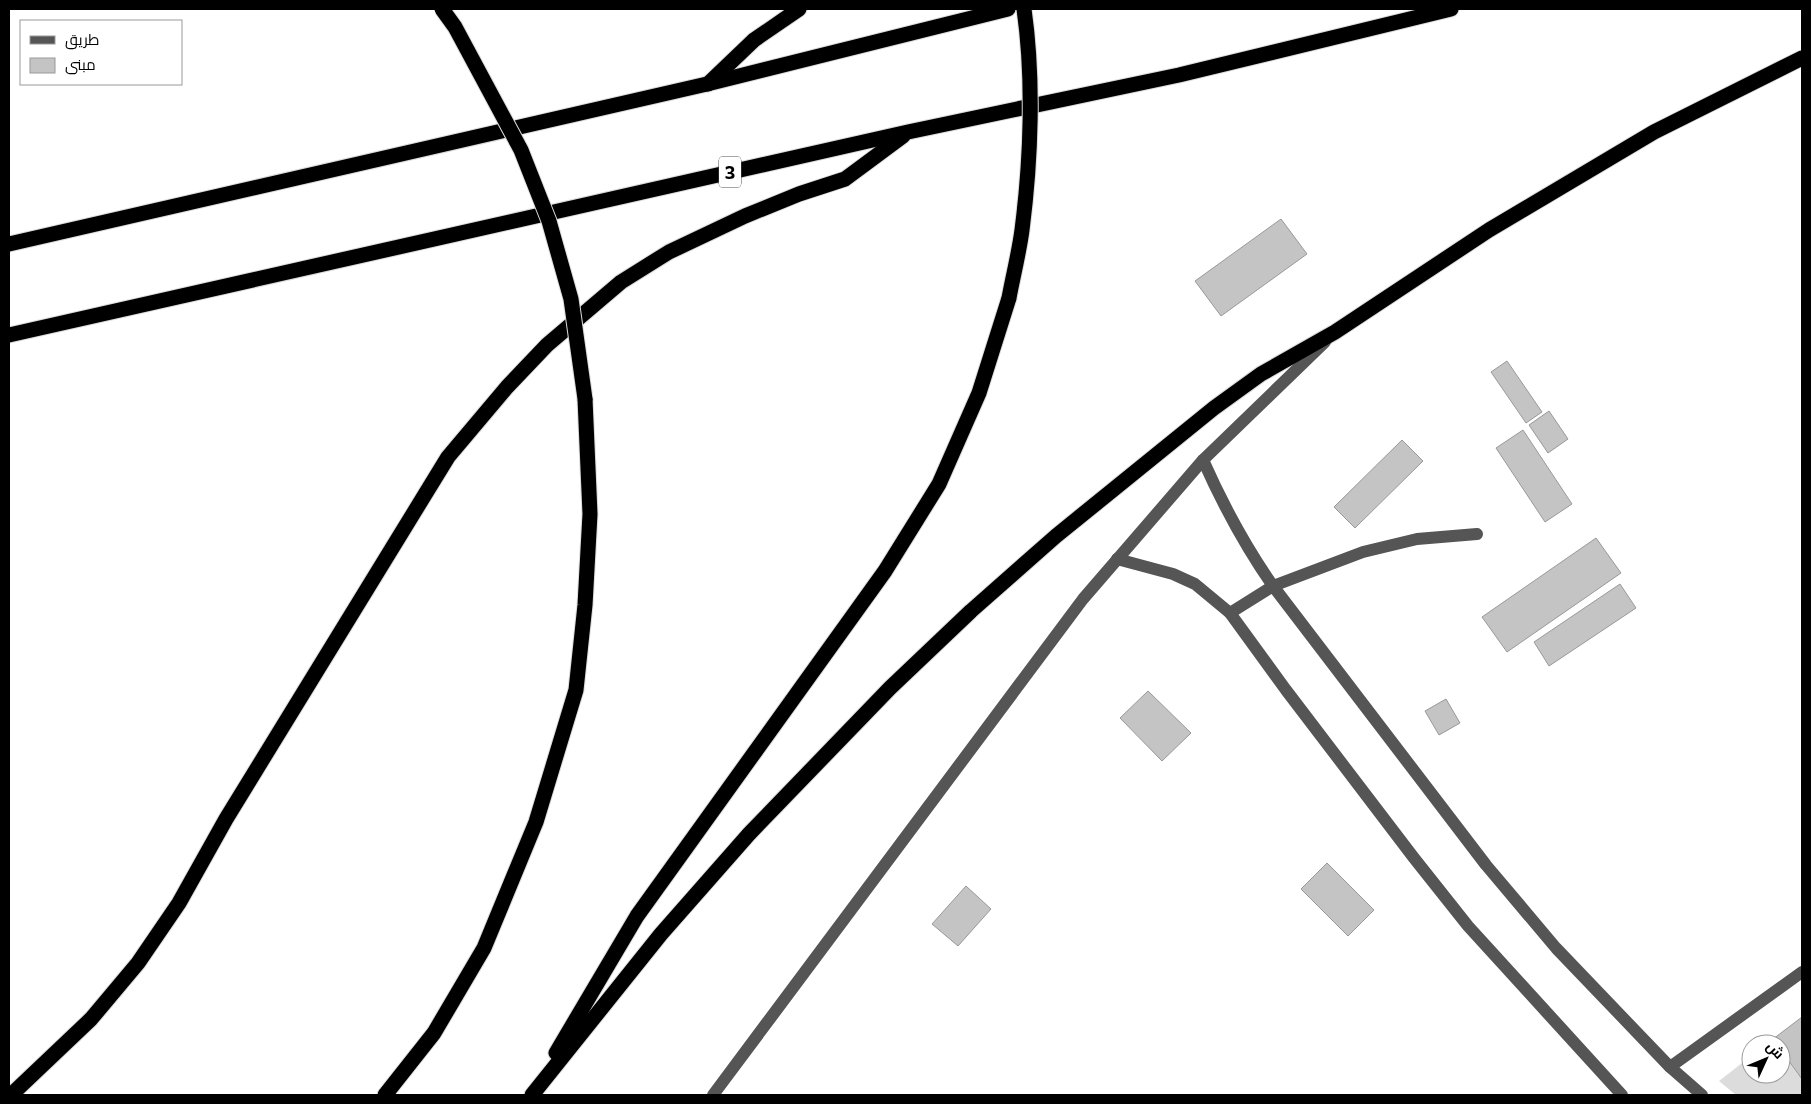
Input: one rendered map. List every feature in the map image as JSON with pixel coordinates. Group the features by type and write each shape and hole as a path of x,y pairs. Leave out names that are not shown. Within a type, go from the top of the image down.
{"highway":[{"path":"385,1095 434,1033 484,948 536,822 576,690 585,605 590,514 585,399 572,299 563,273 550,221 521,150 455,27 442,9"},
{"path":"707,84 754,40 799,9"},
{"path":"9,244 707,84 1008,9"},
{"path":"532,1095 637,916 885,571 939,484 979,393 1009,298 1022,232 1029,170 1029,47 1024,9"},
{"name":"3","path":"9,335 908,132 1179,76 1451,9"},
{"path":"532,1095 661,934 749,834 897,682 972,611 1056,536 1207,414 1261,374 1335,332 1488,230 1654,132 1802,58"},
{"path":"11,1095 91,1019 138,963 179,903 226,819 448,457 507,386 547,345 621,282 670,252 745,216 799,194 845,179 908,132"}],"street":[{"path":"713,1095 1083,599 1204,460 1335,332"},
{"path":"1204,460 1247,549 1272,586 1486,865 1556,948 1670,1067 1702,1095"},
{"path":"1230,613 1272,586 1363,552 1417,539 1477,534"},
{"path":"1117,559 1174,574 1195,584 1230,613 1286,690 1468,926 1622,1095"},
{"path":"1670,1067 1802,972"}],"shaded area":[{"path":"1741,1064 1741,1084 1791,1084 1791,1064 1802,1079 1802,1095 1736,1095 1719,1081"}],"building":[{"path":"1281,219 1307,254 1221,316 1195,281"},
{"path":"1507,361 1542,412 1526,423 1491,372"},
{"path":"1549,411 1568,439 1548,453 1529,425"},
{"path":"1523,430 1572,504 1545,522 1496,448"},
{"path":"1402,440 1423,461 1355,528 1334,507"},
{"path":"1596,538 1621,573 1507,652 1482,617"},
{"path":"1620,584 1636,608 1549,666 1534,642"},
{"path":"1148,691 1191,733 1162,761 1120,718"},
{"path":"1446,699 1460,723 1439,735 1425,711"},
{"path":"1327,863 1374,910 1348,936 1301,889"},
{"path":"966,886 991,909 958,946 932,924"},
{"path":"1802,1017 1802,1079 1791,1064 1791,1034 1780,1034"}]}
